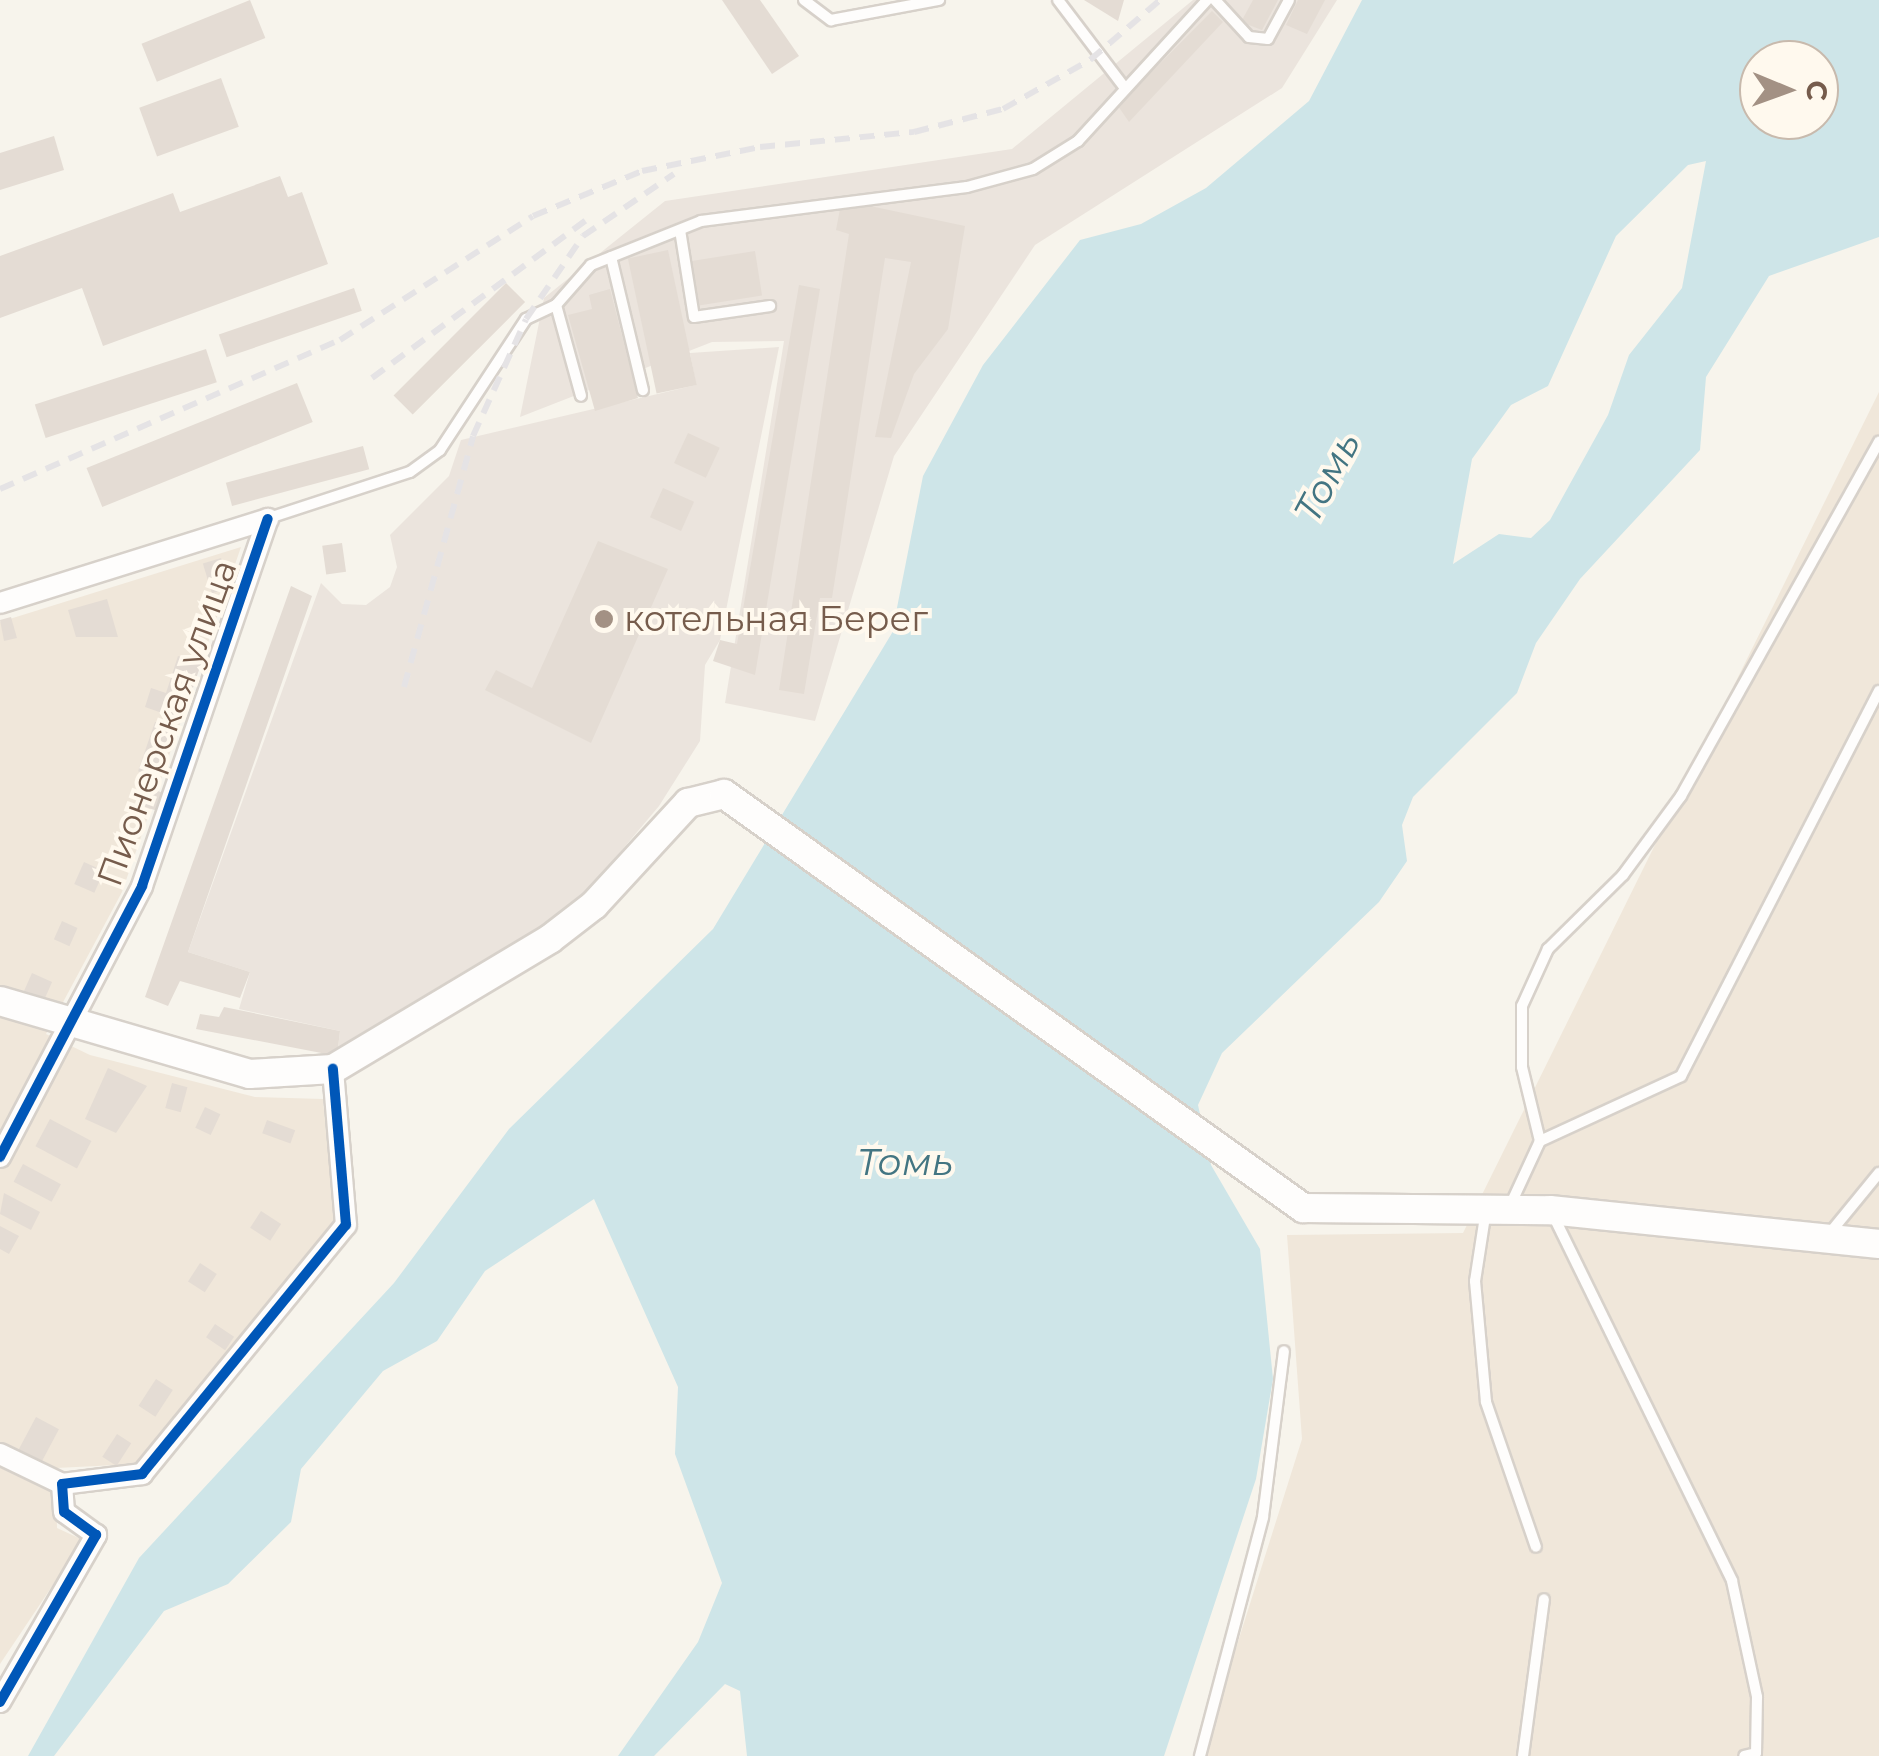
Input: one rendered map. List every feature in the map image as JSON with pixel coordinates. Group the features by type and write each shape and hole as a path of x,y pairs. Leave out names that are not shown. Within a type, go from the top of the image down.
{"main road":[{"path":"0,1001 68,1025 250,1074 333,1069 579,916 688,803 712,794 742,802 1280,1196 1304,1208 1550,1210 1879,1244"}],"street":[{"path":"0,603 268,519"},
{"name":"Пионерская улица","path":"0,1157 142,886 268,519"},
{"path":"0,1454 62,1484 142,1474 346,1226 333,1069"},
{"path":"0,1702 96,1534 64,1512 62,1484"}],"lane":[{"path":"804,0 830,20 939,0"},
{"path":"1058,0 1124,87"},
{"path":"268,519 410,472 440,450 526,319 556,305 591,265 680,230 1033,170 1078,141 1207,0"},
{"path":"1215,0 1249,37 1268,38 1289,0"},
{"path":"680,230 694,318 770,306"},
{"path":"611,257 644,390"},
{"path":"556,305 581,396"},
{"path":"1540,1142 1522,1067 1522,1006 1548,948 1623,875 1682,796 1879,442"},
{"path":"1536,1547 1486,1402 1475,1281 1497,1209 1540,1142 1681,1076 1879,691"},
{"path":"1824,1238 1879,1173"},
{"path":"1550,1210 1732,1581 1757,1697 1756,1753 1744,1756"},
{"path":"1200,1756 1263,1517 1284,1351"},
{"path":"1523,1756 1544,1599"}],"shaded area":[{"path":"1193,0 1337,0 1282,88 1035,245 894,456 815,721 725,703 784,341 712,342 520,417 544,298 665,201 1012,149"},
{"path":"779,347 720,640 705,665 700,741 659,806 579,901 390,1031 337,1056 340,1031 239,1009 250,972 188,952 321,583 342,604 366,605 390,587 397,567 390,535 449,476 461,440 696,385 690,353"},
{"path":"1879,392 1879,1756 1202,1756 1302,1439 1287,1235 1463,1233"},
{"path":"241,547 122,892 46,1034 90,1055 255,1097 323,1099 334,1220 137,1464 56,1468 57,1528 83,1540 0,1664 0,622"}],"water":[{"name":"Томь","path":"1362,0 1879,0 1879,237 1769,276 1706,377 1700,450 1580,579 1536,643 1517,693 1413,797 1402,825 1407,861 1379,902 1222,1053 1198,1105 1211,1165 1260,1249 1273,1379 1256,1479 1164,1756 747,1756 740,1691 725,1684 654,1756 618,1756 698,1642 722,1583 675,1454 678,1387 594,1199 485,1271 437,1341 383,1371 301,1469 291,1522 228,1584 164,1611 54,1756 28,1756 139,1558 394,1283 509,1129 713,929 892,633 923,476 983,365 1080,240 1141,224 1206,188 1309,101","holes":["1706,161 1682,288 1629,355 1608,415 1550,520 1531,538 1499,534 1453,564 1472,459 1511,405 1548,386 1616,236 1688,165"]}],"building":[{"path":"250,0 265,38 157,82 142,44"},
{"path":"722,0 760,0 799,56 772,74"},
{"path":"1084,0 1124,0 1118,21"},
{"path":"1253,0 1278,0 1262,30 1241,22"},
{"path":"1298,0 1325,0 1307,34 1286,25"},
{"path":"1212,11 1223,22 1129,122 1118,106"},
{"path":"221,78 239,127 157,157 139,108"},
{"path":"54,136 64,170 0,190 0,153"},
{"path":"280,176 288,197 302,192 328,264 103,346 82,288 0,318 0,256 173,193 180,212"},
{"path":"870,206 965,226 948,329 914,374 891,438 875,437 911,262 885,258 832,598 820,598 804,694 779,690 849,234 836,230 840,209"},
{"path":"668,250 697,385 657,394 628,259"},
{"path":"755,251 762,295 699,305 692,261"},
{"path":"506,283 525,302 413,415 394,395"},
{"path":"799,285 820,289 755,675 713,661 720,640 737,644"},
{"path":"354,288 362,311 227,357 219,335"},
{"path":"610,289 638,398 595,411 568,315 592,309 589,295"},
{"path":"206,349 217,382 46,438 35,405"},
{"path":"297,383 313,422 102,507 87,468"},
{"path":"688,433 720,448 706,478 674,463"},
{"path":"363,446 369,469 232,506 226,483"},
{"path":"663,488 694,502 681,531 650,517"},
{"name":"котельная Берег","path":"598,541 668,569 591,743 485,690 496,670 532,688"},
{"path":"342,543 346,572 326,575 322,546"},
{"path":"221,558 230,588 212,593 203,564"},
{"path":"291,586 312,596 188,952 250,972 240,998 180,981 168,1006 145,997"},
{"path":"107,599 118,637 76,637 68,610"},
{"path":"11,617 17,638 4,641 0,620"},
{"path":"178,656 201,664 182,720 145,707 151,688 166,693"},
{"path":"155,722 175,729 158,778 138,771"},
{"path":"146,787 163,793 157,811 140,805"},
{"path":"84,862 104,871 94,893 74,884"},
{"path":"62,921 78,928 69,946 54,939"},
{"path":"32,973 52,982 44,1001 23,992"},
{"path":"224,1007 340,1031 337,1056 196,1029 200,1014 219,1017"},
{"path":"108,1068 147,1086 116,1133 85,1119"},
{"path":"172,1083 187,1087 181,1112 165,1108"},
{"path":"205,1107 220,1114 211,1135 195,1128"},
{"path":"50,1119 91,1141 77,1168 35,1146"},
{"path":"267,1120 295,1130 290,1143 262,1133"},
{"path":"23,1164 61,1184 52,1202 14,1182"},
{"path":"4,1193 40,1212 31,1230 0,1214"},
{"path":"261,1211 281,1224 270,1241 250,1228"},
{"path":"0,1226 19,1236 9,1254 0,1249"},
{"path":"200,1263 217,1274 205,1292 188,1281"},
{"path":"215,1324 234,1337 225,1350 206,1337"},
{"path":"156,1379 173,1390 155,1417 139,1406"},
{"path":"36,1417 59,1429 40,1465 17,1452"},
{"path":"117,1434 131,1443 117,1466 102,1457"}],"railway":[{"path":"0,489 340,340 533,216 642,171 760,147 914,132 1003,109 1090,60 1160,0"},
{"path":"404,687 473,436 526,319 583,236 674,174"},
{"path":"372,378 589,218"}],"cycle path":[{"path":"0,1157 142,886 268,519"},
{"path":"0,1702 96,1535 64,1512 62,1484 142,1474 346,1225 333,1069"}],"place":[{"name":"котельная Берег","path":"604,619"}]}
